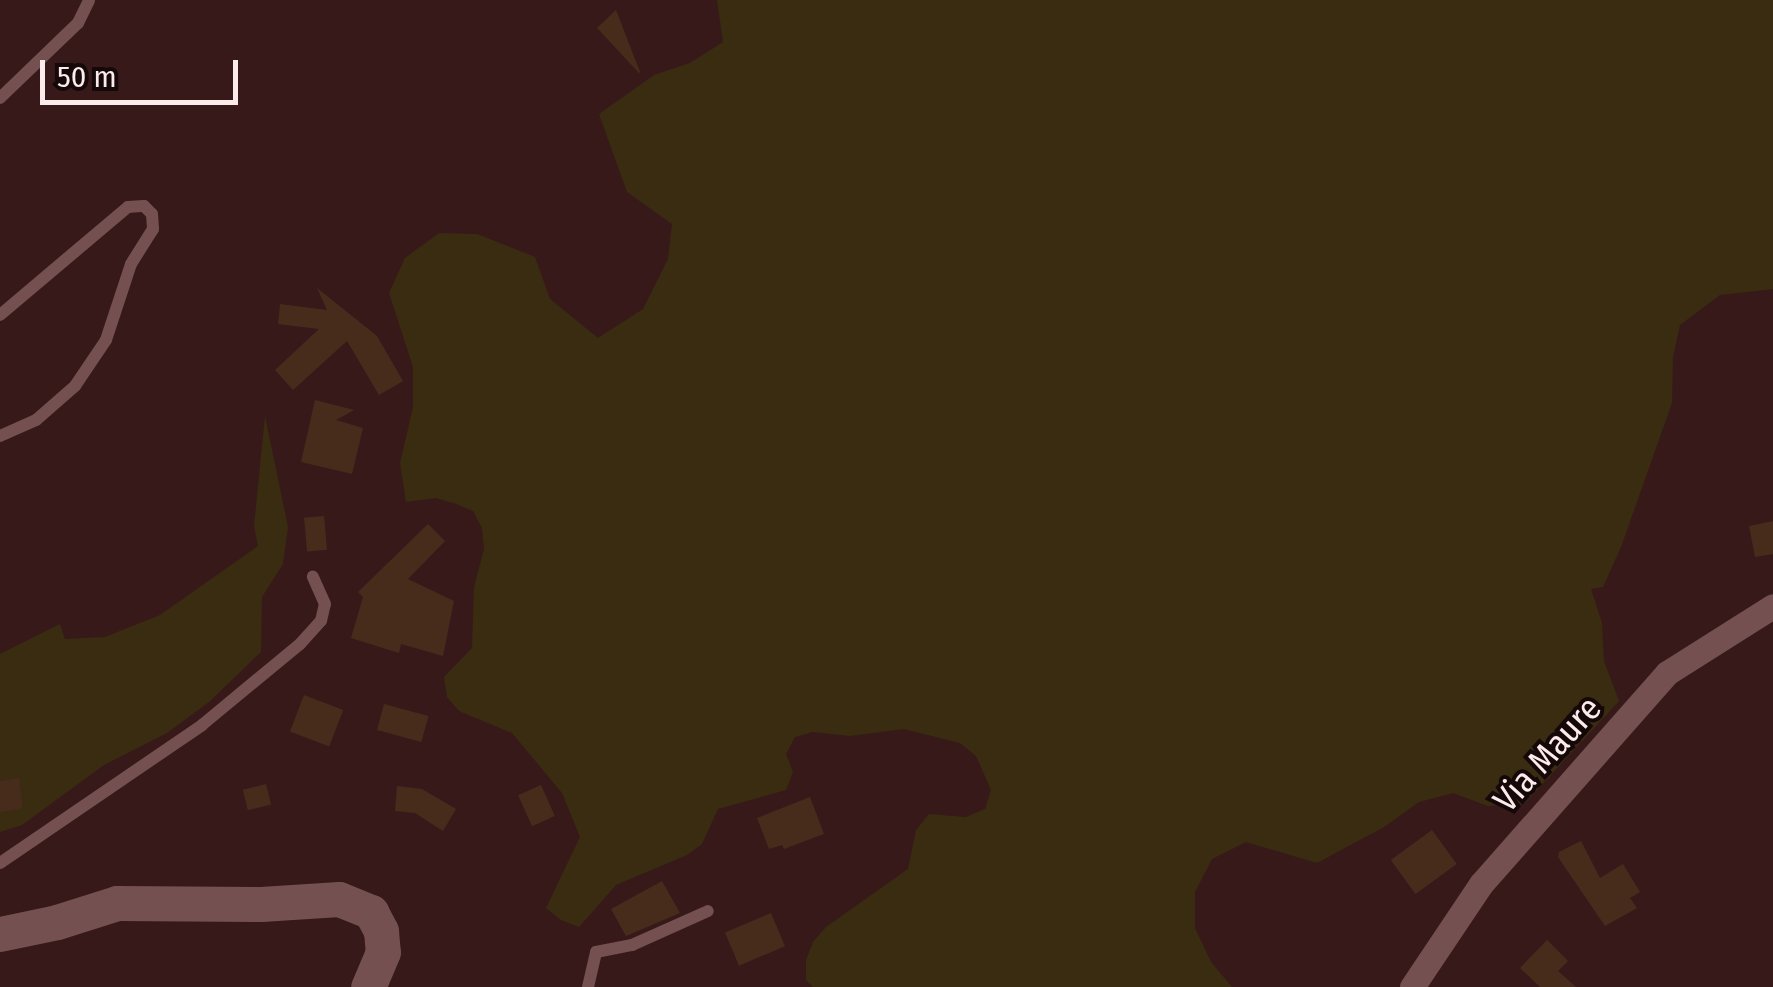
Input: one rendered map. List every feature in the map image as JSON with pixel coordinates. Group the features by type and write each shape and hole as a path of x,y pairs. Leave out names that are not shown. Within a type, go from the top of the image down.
{"main road":[{"path":"0,934 117,902 261,904 339,899 371,912 381,931 382,952 368,987"}],"street":[{"name":"Via Maure","path":"1412,987 1481,884 1668,674 1773,606"}],"lane":[{"path":"0,98 78,23 89,0"},
{"path":"0,315 128,207 149,209 153,229 131,264 106,340 75,386 36,420 0,436"},
{"path":"0,863 202,725 300,644 321,620 325,604 313,577"},
{"path":"588,987 596,952 632,945 708,911"}],"shaded area":[{"path":"717,0 1773,0 1773,289 1720,295 1680,325 1673,357 1672,403 1621,547 1603,587 1591,589 1602,623 1604,661 1619,701 1525,803 1488,806 1453,793 1419,802 1384,827 1317,863 1246,842 1212,859 1195,892 1195,928 1211,962 1232,987 813,987 806,980 806,960 813,942 826,927 908,869 916,830 929,814 966,817 985,809 991,790 976,756 960,743 904,729 850,736 813,732 795,737 786,754 793,772 786,790 718,809 702,844 687,855 616,885 579,927 561,920 546,908 580,837 562,793 512,733 459,711 447,697 444,677 472,648 474,587 484,549 482,528 473,511 456,504 436,498 406,502 400,463 413,407 413,367 389,293 405,258 439,233 477,234 535,257 550,299 598,338 643,309 668,259 672,224 627,192 599,114 654,75 690,63 723,42"},
{"path":"265,416 288,527 283,564 262,597 261,652 209,702 167,733 104,765 22,825 0,832 0,654 60,624 65,639 105,637 160,615 258,546 254,526"}],"building":[{"path":"616,10 640,72 639,73 597,28"},
{"path":"317,288 377,336 403,381 379,395 347,341 293,390 275,370 319,329 278,324 280,304 327,310"},
{"path":"315,400 354,410 336,420 363,428 352,474 301,462"},
{"path":"324,516 327,550 307,552 304,518"},
{"path":"1773,521 1773,554 1755,557 1749,526"},
{"path":"428,524 445,541 408,579 454,601 443,656 401,644 399,653 351,638 363,597 358,592"},
{"path":"304,695 343,710 329,746 290,731"},
{"path":"384,704 428,716 421,742 377,730"},
{"path":"19,778 23,808 0,812 0,781"},
{"path":"266,784 271,804 248,810 243,790"},
{"path":"541,785 555,816 532,826 518,795"},
{"path":"397,786 422,789 456,809 443,831 415,813 395,811"},
{"path":"810,797 824,834 784,849 782,845 769,849 757,818"},
{"path":"1432,830 1457,864 1415,894 1391,860"},
{"path":"1581,841 1600,878 1623,864 1640,892 1630,898 1637,908 1605,926 1558,857 1559,852"},
{"path":"662,881 680,913 626,936 611,909"},
{"path":"771,913 785,946 739,966 725,933"},
{"path":"1547,940 1568,961 1558,971 1576,987 1540,987 1520,968"}]}
